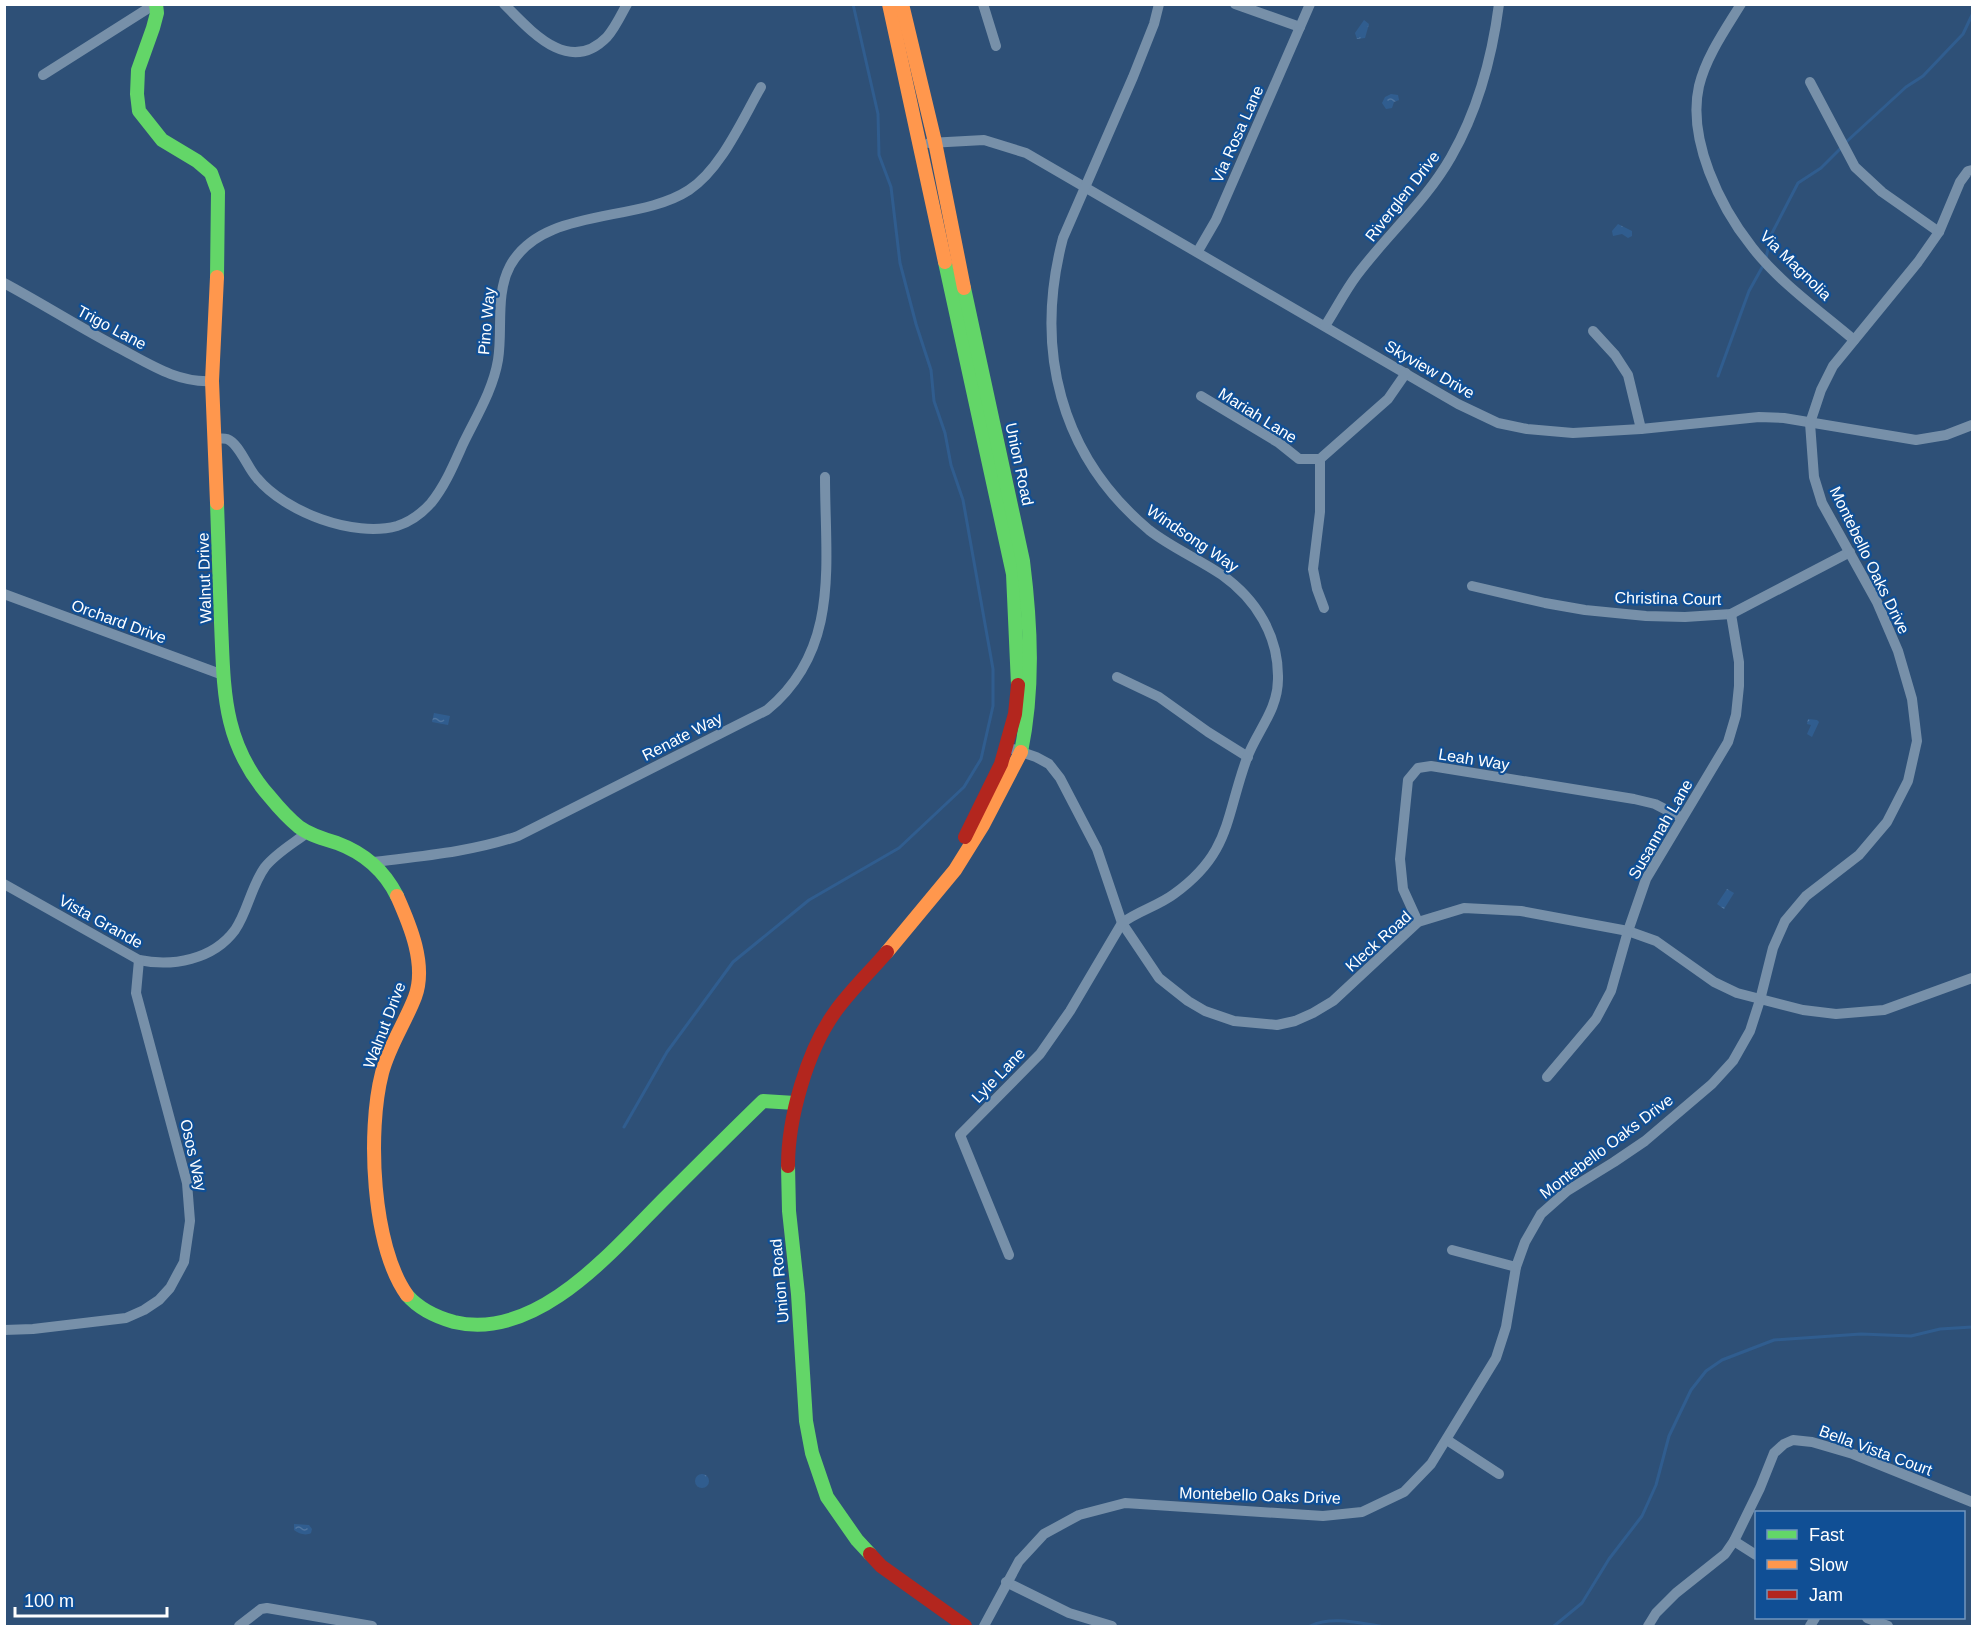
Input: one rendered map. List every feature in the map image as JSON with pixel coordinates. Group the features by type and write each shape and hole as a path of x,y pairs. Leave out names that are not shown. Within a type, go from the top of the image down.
{"main road":[{"name":"Walnut Drive","path":"155,4 157,13 138,70 139,111 162,140 212,173 218,192 217,300 212,381 213,438 223,675 228,720 247,770 284,814 308,832 355,851 374,862 389,881 409,927 418,972 418,987 388,1057 379,1086 375,1165 384,1247 392,1269 406,1294 430,1314 450,1322 480,1326 507,1321 555,1299 588,1274 763,1101 795,1102"},
{"name":"Union Road","path":"889,4 1013,574 1019,678 1015,714 1001,764 968,831 922,909"},
{"name":"Union Road","path":"902,4 935,142 951,228 1023,561 1027,592 1031,677 1028,716 1021,752 983,825 955,870 835,1012 819,1039 795,1102 788,1146 789,1211 798,1294 806,1421 827,1497 857,1540 881,1566 965,1626"}],"street":[{"path":"43,75 155,4"},
{"path":"504,4 543,41 558,49 579,52 599,43 608,35 627,4"},
{"path":"983,4 996,46"},
{"name":"Windsong Way","path":"1122,923 1134,914 1172,896 1199,874 1212,859 1224,836 1248,756 1275,704 1278,680 1274,647 1263,620 1239,588 1221,574 1176,549 1150,530 1105,484 1085,455 1064,406 1054,368 1050,325 1056,266 1063,238 1133,77 1160,4"},
{"path":"1234,4 1300,27"},
{"name":"Via Rosa Lane","path":"1198,251 1225,200 1310,4"},
{"name":"Riverglen Drive","path":"1325,326 1357,276 1404,222 1452,156 1484,81 1499,4"},
{"name":"Via Magnolia","path":"1741,4 1708,60 1699,84 1695,104 1702,151 1729,212 1752,247 1797,291 1854,340"},
{"path":"1810,82 1854,167 1882,192 1938,232"},
{"name":"Pino Way","path":"213,438 227,439 234,445 257,478 278,497 320,519 350,527 375,529 397,526 414,518 430,505 442,488 493,379 501,343 501,296 504,280 519,253 530,242 545,233 674,199 690,189 706,176 718,160 761,87"},
{"name":"Skyview Drive","path":"920,145 935,142 984,140 1026,153 1085,185 1458,404 1498,423 1527,429 1573,433 1641,429 1759,417 1784,418 1916,440 1946,435 1972,425"},
{"name":"Montebello Oaks Drive","path":"984,1626 1019,1561 1044,1534 1079,1515 1125,1503 1323,1516 1362,1512 1404,1492 1431,1464 1496,1358 1506,1327 1516,1266 1525,1242 1541,1214 1567,1191 1645,1141 1712,1084 1732,1061 1750,1031 1773,948 1785,921 1806,896 1859,855 1887,822 1908,781 1917,741 1912,699 1899,651 1877,602 1822,503 1814,477 1810,423 1821,390 1833,366 1918,262 1938,232 1959,182 1968,171 1972,170"},
{"name":"Trigo Lane","path":"4,283 169,375 196,382 212,381"},
{"path":"1593,331 1616,355 1628,375 1641,429"},
{"path":"1324,608 1313,569 1320,512 1320,459 1388,399 1406,373"},
{"name":"Mariah Lane","path":"1201,396 1280,442 1299,459 1320,459"},
{"name":"Renate Way","path":"374,862 448,853 494,844 518,836 767,710 784,696 798,678 814,646 826,602 825,477"},
{"name":"Christina Court","path":"1472,586 1585,610 1656,616 1731,614 1850,552"},
{"name":"Orchard Drive","path":"4,594 223,675"},
{"name":"Susannah Lane","path":"1547,1077 1596,1019 1611,991 1646,879 1728,742 1736,715 1739,662 1731,614"},
{"path":"1117,677 1159,697 1208,732 1248,756"},
{"name":"Kleck Road","path":"1007,747 1049,764 1060,778 1097,849 1122,923 1159,978 1205,1011 1234,1020 1277,1025 1295,1021 1333,1001 1418,922 1464,908 1521,911 1628,931 1656,941 1714,982 1737,993 1803,1010 1836,1014 1884,1010 1972,978"},
{"name":"Leah Way","path":"1418,922 1403,889 1400,859 1408,780 1418,768 1431,766 1634,799 1655,804 1682,818"},
{"name":"Vista Grande","path":"4,884 139,960 162,963 188,961 216,946 235,930 264,869 274,858 308,832"},
{"name":"Lyle Lane","path":"1009,1255 960,1135 1040,1054 1070,1011 1122,923"},
{"name":"Osos Way","path":"4,1330 33,1329 126,1318 159,1300 170,1288 184,1262 190,1221 188,1183 136,993 139,960"},
{"path":"1452,1250 1516,1266"},
{"path":"1447,1440 1499,1474"},
{"name":"Bella Vista Court","path":"1648,1626 1656,1613 1676,1593 1725,1554 1734,1541 1760,1488 1774,1453 1793,1440 1812,1442 1853,1454 1972,1502"},
{"path":"1734,1541 1755,1554"},
{"path":"1006,1582 1070,1613 1112,1626"},
{"path":"239,1626 261,1609 267,1608 372,1626"},
{"path":"1872,1619 1888,1626"}],"water":[{"path":"1364,20 1369,24 1365,38 1357,39 1355,33"},
{"path":"1391,94 1398,95 1399,100 1394,102 1392,108 1386,109 1382,103 1385,97"},
{"path":"1618,224 1632,231 1632,236 1628,238 1622,234 1613,236 1612,231"},
{"path":"434,713 450,716 448,725 432,722"},
{"path":"1808,719 1819,722 1812,737 1807,734 1811,725 1807,724"},
{"path":"1727,889 1734,893 1724,909 1717,904"},
{"path":"702,1474 707,1476 709,1481 707,1486 702,1488 697,1486 695,1481 697,1476"},
{"path":"294,1524 309,1525 312,1529 311,1533 298,1533 294,1530"}],"waterway":[{"path":"624,1127 667,1052 733,962 809,900 899,848 964,787 981,759 993,706 993,669 963,500 951,465 945,433 934,401 931,370 900,263 891,187 879,155 878,114 853,4"},
{"path":"1845,143 1906,87 1923,76 1963,34 1972,15"},
{"path":"1766,258 1771,235 1798,183 1821,168 1841,148"},
{"path":"1718,376 1749,291 1764,264"},
{"path":"1554,1626 1582,1603 1609,1559 1642,1516 1656,1485 1669,1436 1691,1390 1706,1371 1722,1360 1774,1340 1861,1334 1911,1336 1940,1329 1972,1327"},
{"path":"1310,1626 1327,1621 1380,1626"}],"traffic: fast":[{"path":"156,4 157,13 153,28 138,70 139,111 162,140 197,161 211,173 218,192 217,277"},
{"path":"945,262 1013,574 1018,685"},
{"path":"964,288 1023,561 1030,657 1028,705 1021,752"},
{"path":"217,503 225,693 234,736 243,756 254,777 295,824 317,837 347,847 364,857 386,878 397,896"},
{"path":"407,1295 423,1309 441,1318 454,1322 485,1325 515,1318 544,1305 571,1287 622,1242 763,1101 795,1103"},
{"path":"788,1166 789,1211 798,1294 806,1421 812,1453 827,1497 857,1540 870,1554"}],"traffic: slow":[{"path":"889,4 945,262"},
{"path":"902,4 935,142 964,288"},
{"path":"217,277 212,381 217,503"},
{"path":"887,952 955,870 983,825 1021,752"},
{"path":"397,896 415,945 419,972 418,985 382,1073 377,1097 374,1156 380,1219 386,1248 395,1274 407,1295"}],"traffic: jam":[{"path":"965,837 1001,764 1015,714 1018,685"},
{"path":"788,1166 795,1106 816,1046 841,1004 887,952"},
{"path":"870,1554 881,1566 965,1626"}]}
